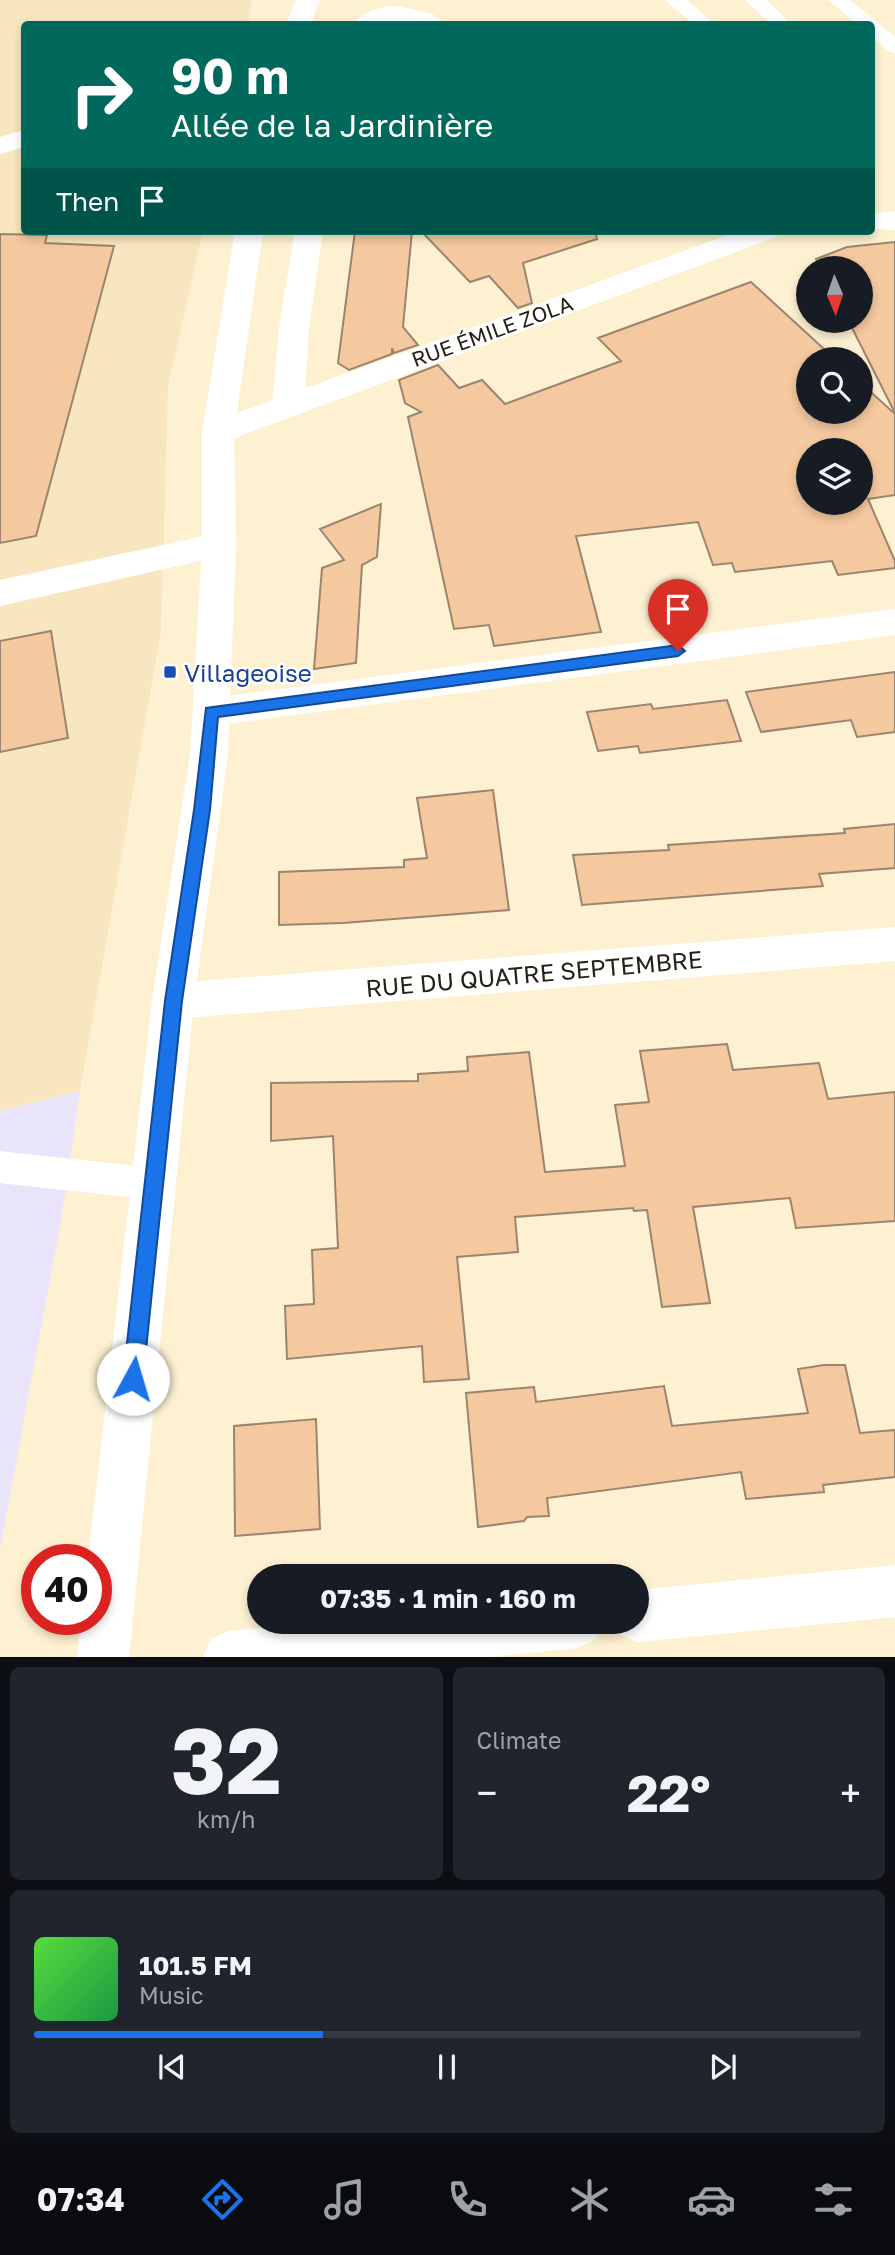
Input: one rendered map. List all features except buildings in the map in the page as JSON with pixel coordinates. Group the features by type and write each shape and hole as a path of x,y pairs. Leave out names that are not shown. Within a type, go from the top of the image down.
{"street":[{"path":"300,21 308,0"},
{"path":"373,21 387,15 411,13 426,21"},
{"path":"0,146 21,139"},
{"path":"875,221 895,221"},
{"path":"103,1657 173,1001 202,810 211,712 219,545 218,432 248,235"},
{"path":"288,406 294,328 308,235"},
{"name":"RUE ÉMILE ZOLA","path":"218,432 755,235"},
{"path":"0,593 219,545"},
{"path":"211,712 895,622"},
{"name":"RUE DU QUATRE SEPTEMBRE","path":"173,1001 895,944"},
{"path":"649,1615 895,1591"},
{"path":"229,1657 458,1634"}],"lane":[{"path":"675,0 701,21"},
{"path":"755,0 779,21"},
{"path":"838,0 864,21"},
{"path":"875,30 895,48"},
{"path":"875,46 895,48"},
{"path":"0,1167 153,1184"}],"shaded area":[{"path":"0,0 252,0 248,21 21,21 21,235 202,235 168,386 161,632 80,1091 0,1111"},
{"path":"80,1091 61,1220 0,1550 0,1111"}],"place":[{"name":"Villageoise","path":"170,672"}],"route":[{"path":"133,1379 173,1001 202,810 211,712 678,651"}]}
